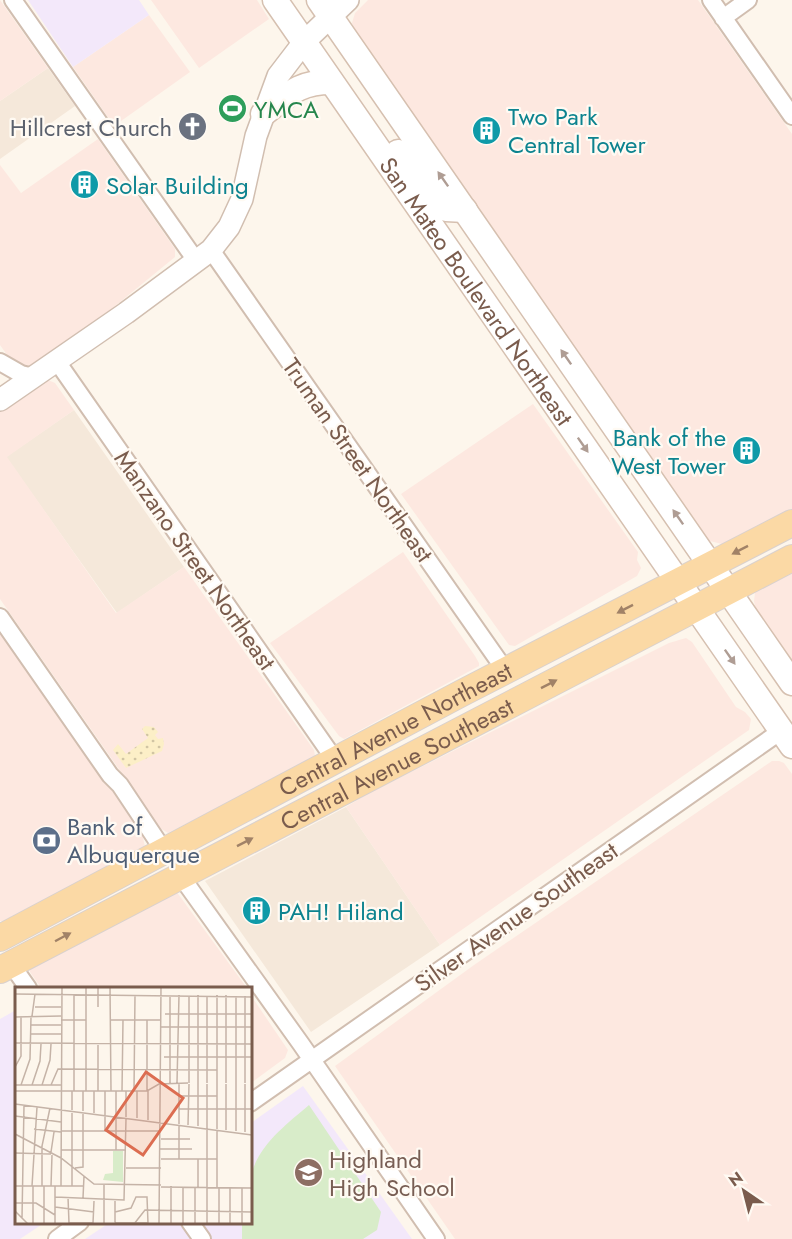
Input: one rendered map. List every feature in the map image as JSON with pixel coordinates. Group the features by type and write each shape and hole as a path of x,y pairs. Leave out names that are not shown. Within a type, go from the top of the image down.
{"main road":[{"name":"San Mateo Boulevard Northeast","path":"274,0 787,739"},
{"name":"San Mateo Boulevard Northeast","path":"324,8 792,683"},
{"path":"263,114 293,91 308,83 331,82"},
{"path":"359,122 377,128 436,201 446,209 465,210"},
{"name":"Central Avenue Northeast","path":"0,938 505,670 792,523"},
{"name":"Central Avenue Southeast","path":"6,967 792,558"}],"street":[{"name":"Truman Street Northeast","path":"12,0 204,256 505,670"},
{"path":"0,362 4,397 204,256 229,227 243,199 256,135 278,76 304,42 324,8 348,0"},
{"path":"711,0 792,117"},
{"path":"723,18 748,0"},
{"name":"Manzano Street Northeast","path":"56,360 335,760"},
{"path":"0,362 21,374 33,377"},
{"path":"0,617 110,775 120,785 164,851"},
{"name":"Silver Avenue Southeast","path":"252,1102 787,739"},
{"path":"180,875 312,1059 436,1239"},
{"path":"6,967 27,987"},
{"path":"57,1239 77,1224"},
{"path":"191,1224 202,1239"}],"shaded area":[{"path":"0,0 48,68 0,101"},
{"path":"28,0 139,0 149,15 73,67"},
{"path":"151,0 257,0 269,19 199,68"},
{"path":"368,0 698,0 792,134 792,509 722,544 710,541 701,532 357,35 352,23 355,13"},
{"path":"149,15 190,72 114,126 73,67"},
{"path":"48,68 75,106 0,159 0,101"},
{"path":"98,139 175,249 175,257 109,311 27,369 15,366 0,345 0,165 21,193"},
{"path":"48,380 55,383 74,410 7,457 116,613 184,567 314,750 315,756 312,760 168,833 160,828 0,599 0,410"},
{"path":"533,404 638,552 637,560 641,568 637,576 515,646 509,645 401,494"},
{"path":"74,410 184,567 117,613 6,457"},
{"path":"403,552 475,656 479,666 344,739 339,736 270,643"},
{"path":"792,570 792,661 756,610 754,601 755,593 760,587"},
{"path":"0,631 142,833 145,847 3,921 0,921"},
{"path":"686,638 692,642 736,707 751,719 749,730 440,945 346,807 369,793 669,643"},
{"path":"772,761 784,763 792,774 792,1239 455,1239 335,1066 474,965"},
{"name":"PAH! Hiland","path":"346,807 440,945 311,1032 205,881"},
{"path":"176,891 246,987 40,987 30,972 30,967"},
{"path":"252,997 288,1050 285,1058 252,1082"},
{"path":"15,1011 15,1224 42,1224 20,1239 0,1239 0,1019"},
{"name":"Highland High School","path":"303,1086 412,1239 85,1239 108,1224 252,1224 252,1122"}],"sand":[{"path":"145,726 154,727 158,732 155,735 158,739 163,738 162,751 126,768 113,750 118,744 126,754 148,738 142,729"}],"green space":[{"name":"Highland High School","path":"309,1105 381,1212 377,1230 363,1239 242,1239 242,1224 252,1224 252,1173 255,1165 260,1154 283,1128"}],"place":[{"name":"YMCA","path":"233,109"},
{"name":"Hillcrest Church","path":"193,127"},
{"name":"Two Park Central Tower","path":"487,130"},
{"name":"Solar Building","path":"85,185"},
{"name":"Bank of the West Tower","path":"747,451"},
{"name":"Bank of Albuquerque","path":"46,840"},
{"name":"PAH! Hiland","path":"257,911"},
{"name":"Highland High School","path":"308,1173"}]}
